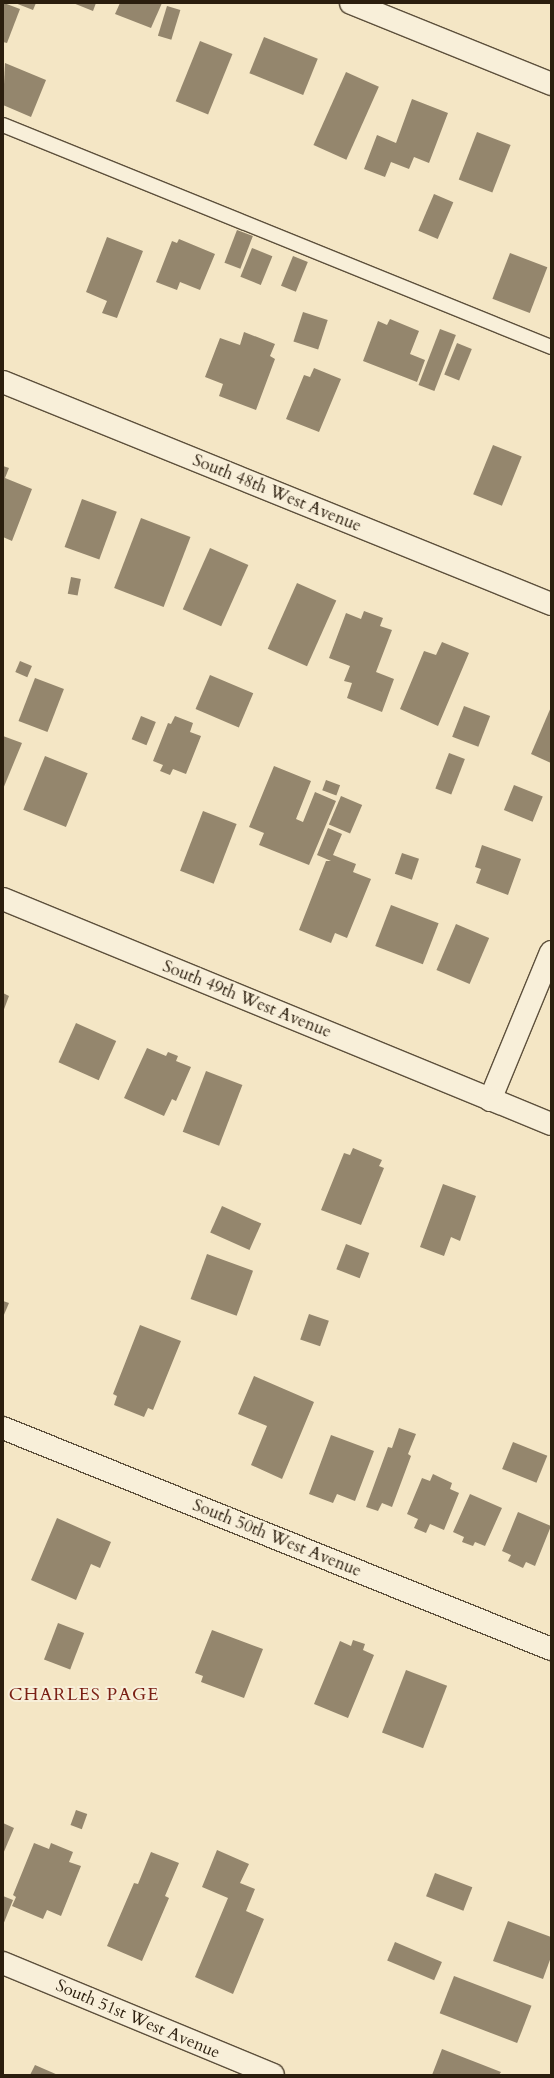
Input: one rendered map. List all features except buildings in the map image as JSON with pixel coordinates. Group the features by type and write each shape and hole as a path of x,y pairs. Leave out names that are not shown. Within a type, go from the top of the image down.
{"street":[{"path":"351,3 551,84"},
{"name":"South 48th West Avenue","path":"3,382 551,604"},
{"name":"South 49th West Avenue","path":"3,899 551,1124"},
{"path":"490,1100 551,952"},
{"name":"South 50th West Avenue","path":"3,1428 551,1649"},
{"name":"South 51st West Avenue","path":"3,1963 273,2075"}],"lane":[{"path":"3,125 551,346"}],"district":[{"name":"CHARLES PAGE","path":"84,1695"}]}
